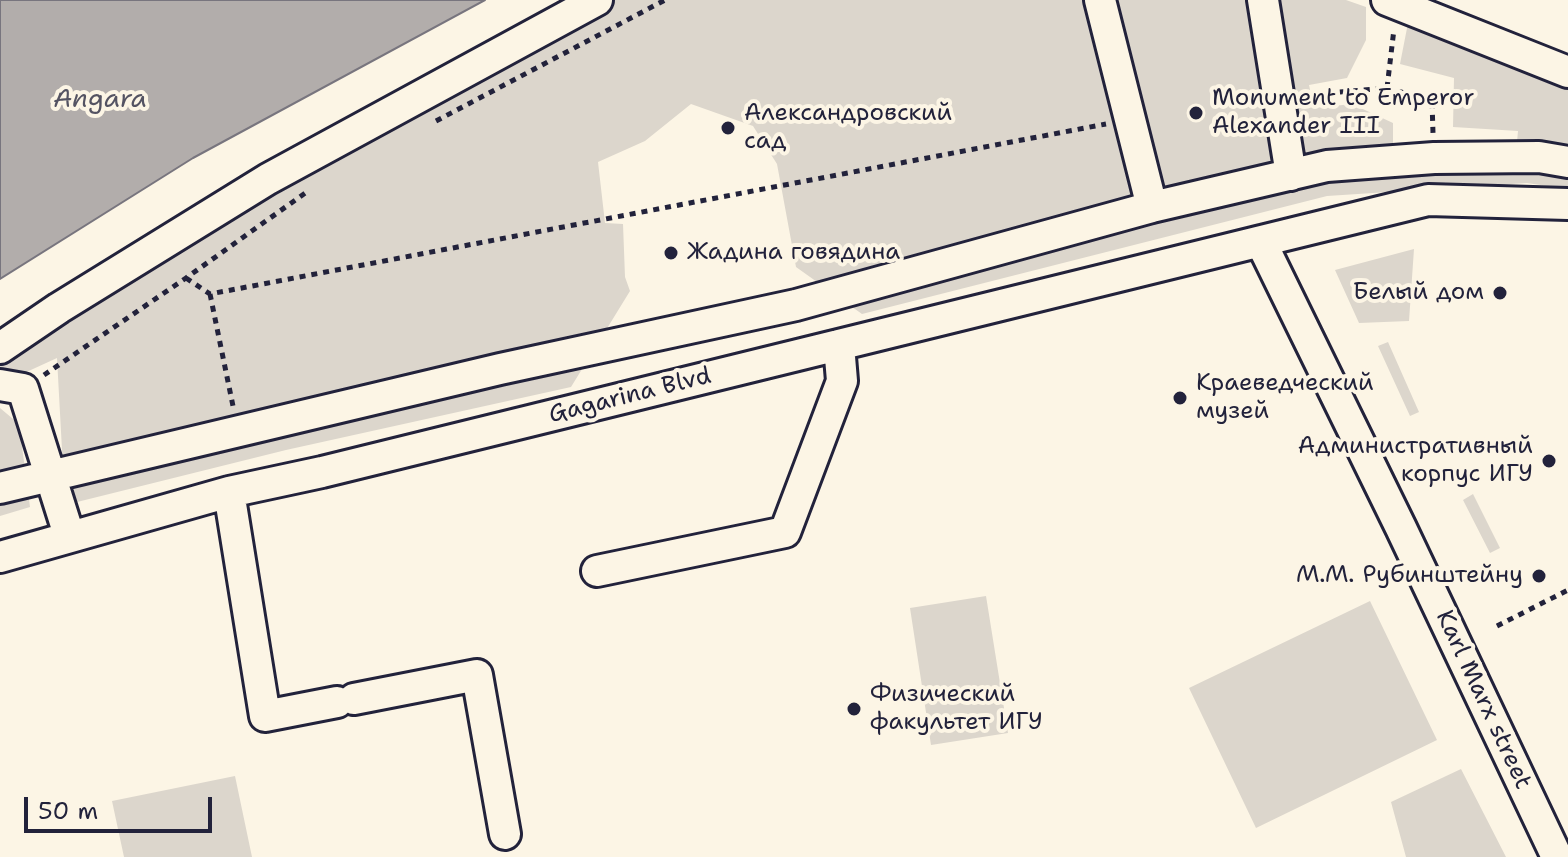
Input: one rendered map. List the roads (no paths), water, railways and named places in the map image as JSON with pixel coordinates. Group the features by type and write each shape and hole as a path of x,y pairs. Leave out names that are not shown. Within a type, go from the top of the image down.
{"street":[{"path":"0,348 268,179 597,0"},
{"path":"1100,0 1152,207"},
{"path":"1263,0 1291,175"},
{"path":"1392,2 1568,72"},
{"path":"0,488 500,369 796,305 1152,207 1327,166 1434,158 1539,157 1568,162"},
{"name":"Gagarina Blvd","path":"0,557 229,492 322,472 1428,200 1568,204"},
{"name":"Karl Marx street","path":"1261,242 1557,857"},
{"path":"597,571 785,532 842,381 839,345"},
{"path":"12,387 50,477 69,535"},
{"path":"229,492 265,716 477,675 505,834"}],"water":[{"name":"Angara","path":"0,0 485,0 193,158 0,279"}],"place":[{"name":"Monument to Emperor Alexander III","path":"1196,113"},
{"name":"Александровский сад","path":"728,128"},
{"name":"Жадина говядина","path":"671,253"},
{"name":"Белый дом","path":"1500,293"},
{"name":"Краеведческий музей","path":"1180,398"},
{"name":"Административный корпус ИГУ","path":"1549,461"},
{"name":"М.М. Рубинштейну","path":"1539,576"},
{"name":"Физический факультет ИГУ","path":"854,709"}]}
